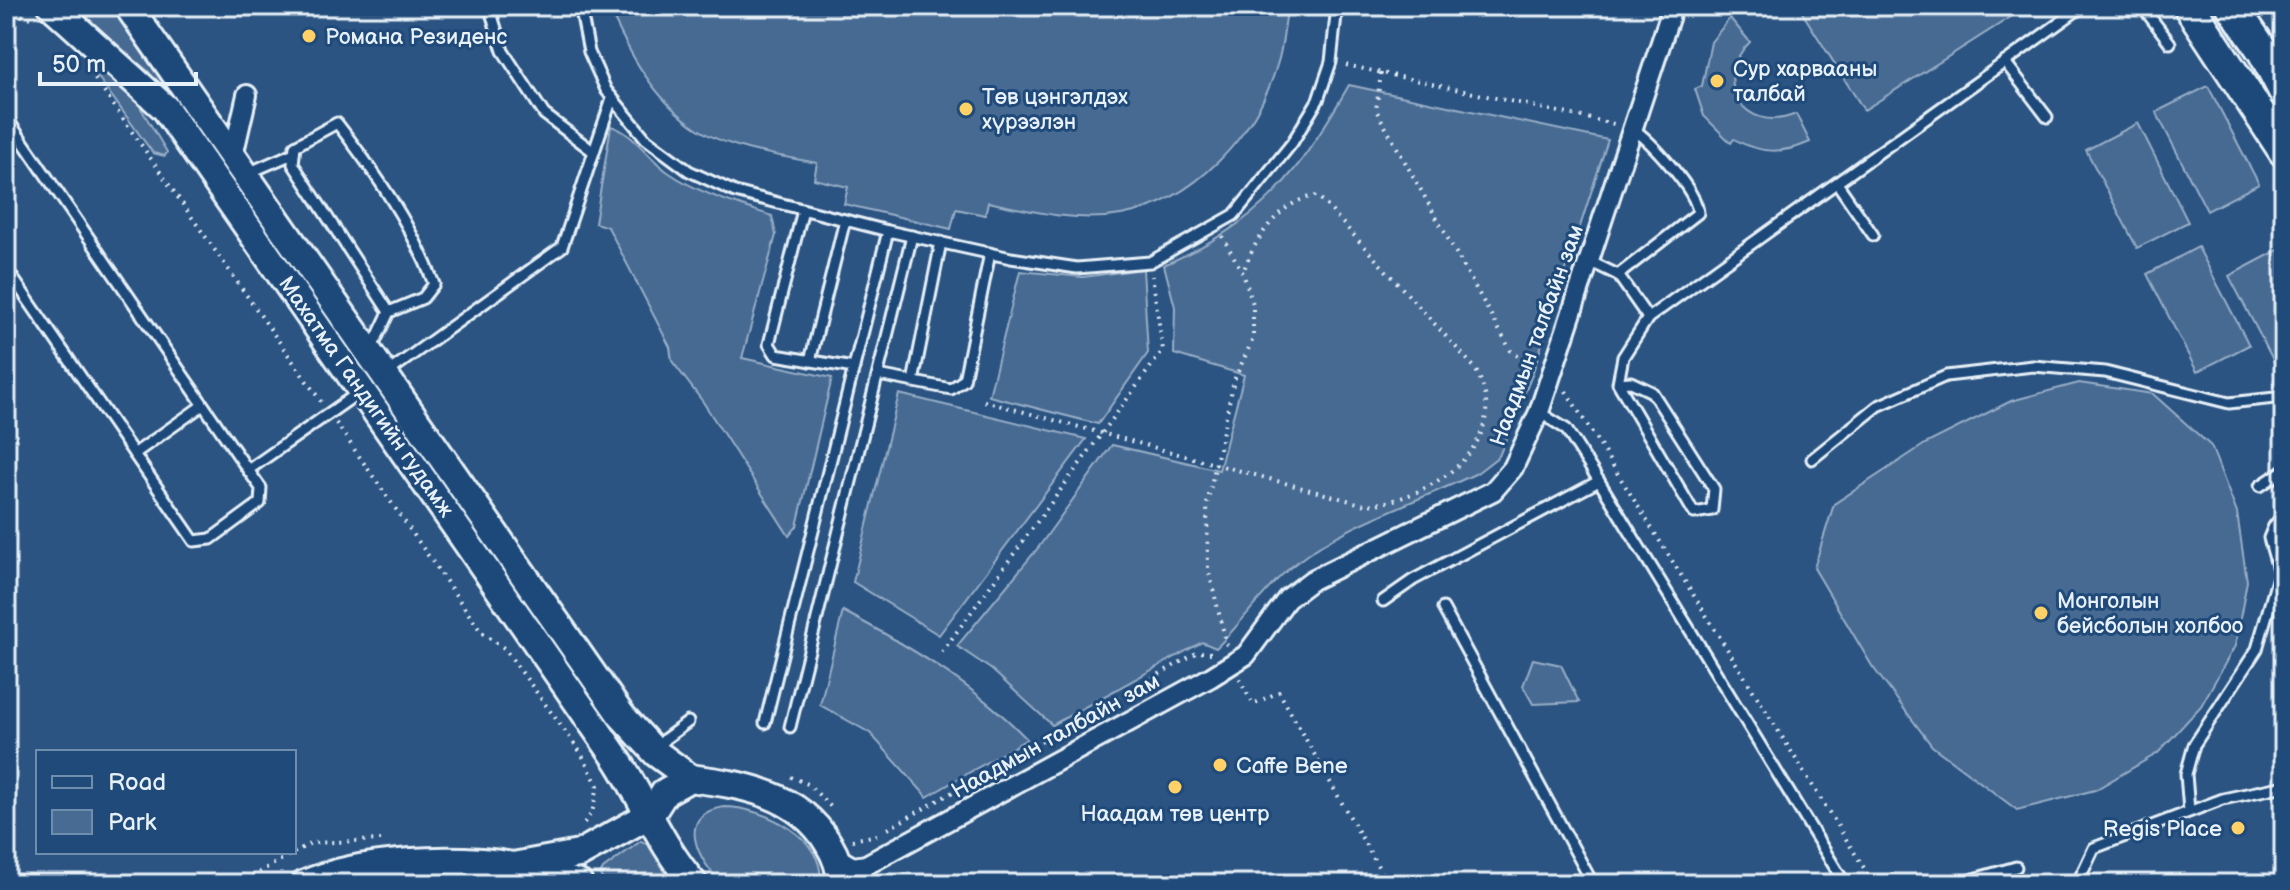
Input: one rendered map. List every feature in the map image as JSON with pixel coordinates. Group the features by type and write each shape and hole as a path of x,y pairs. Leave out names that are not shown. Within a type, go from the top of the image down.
{"main road":[{"name":"Махатма Гандигийн гудамж","path":"128,6 239,165 651,814 656,833 694,884"},
{"path":"2189,6 2284,151"},
{"path":"2232,6 2263,51 2284,91"},
{"name":"Махатма Гандигийн гудамж","path":"49,14 165,108 373,373 618,711 656,753 690,778"},
{"path":"305,884 398,863 513,866 579,854 651,814 665,792 690,778 744,786 788,803 844,848 841,884"},
{"path":"513,866 571,883"}],"street":[{"name":"Наадмын талбайн зам","path":"844,848 853,867 866,865 1232,664 1246,655 1287,599 1312,580 1493,491 1513,468 1539,412 1673,6"},
{"path":"239,165 247,95"}],"lane":[{"path":"489,6 503,51 544,114 594,152"},
{"path":"580,6 592,62 612,98 646,139 689,171 735,192 803,210 990,253 1077,268 1150,262 1217,227 1240,209 1292,143 1318,100 1331,62 1337,6"},
{"path":"1618,383 1631,382 1652,392 1714,489 1712,510 1694,513 1618,383 1623,357 1648,318 2083,6"},
{"path":"2142,6 2170,43"},
{"path":"2005,62 2047,117"},
{"path":"248,470 329,414 373,373 562,247 612,98"},
{"path":"6,117 261,488 260,503 211,539 194,541 6,268"},
{"path":"373,373 374,340 389,312 423,298 434,284 423,254 392,201 337,123 295,146 293,164 389,312"},
{"path":"1618,275 1698,213 1698,204 1667,162 1646,137 1632,128"},
{"path":"239,165 292,154"},
{"path":"1837,183 1873,235"},
{"path":"803,210 769,344 776,355 854,368"},
{"path":"810,361 845,220"},
{"path":"765,723 888,231"},
{"path":"790,727 912,236"},
{"path":"913,382 941,242"},
{"path":"878,375 951,389 964,380 990,253"},
{"path":"1589,261 1618,275 1648,318"},
{"path":"1812,459 1878,406 1946,376 2033,366 2105,372 2229,403 2284,397"},
{"path":"134,454 203,405"},
{"path":"1539,412 1566,429 1845,884"},
{"path":"2260,486 2284,470"},
{"path":"1383,601 1413,580 1599,481"},
{"path":"2189,811 2186,774 2194,745 2257,649 2282,572 2269,538 2284,514"},
{"path":"1443,608 1593,884"},
{"path":"656,753 665,739 688,722"},
{"path":"2077,884 2094,848 2223,799 2284,786"},
{"path":"1956,884 2016,867"}],"path":[{"path":"7,13 49,14"},
{"path":"1331,62 1632,128"},
{"path":"1381,73 1376,110 1511,351 1570,395 1874,884"},
{"path":"95,78 482,633 504,648 581,753 598,786 592,813 577,833"},
{"path":"984,401 1365,505 1384,504 1436,484 1462,465 1475,446 1483,420 1484,383 1474,367 1318,196 1303,197 1272,222 1250,251 1243,273"},
{"path":"1217,227 1243,273 1253,304 1253,339 1234,380 1215,462 1206,536 1208,568 1227,646"},
{"path":"942,652 1163,350 1150,262"},
{"path":"844,848 874,837 1198,652 1220,653 1235,637"},
{"path":"1236,672 1253,704 1279,692 1388,884"},
{"path":"296,851 311,843 393,840"},
{"path":"238,884 291,854"}],"green space":[{"path":"68,6 110,6 194,128 191,129 148,71"},
{"name":"Төв цэнгэлдэх хүрээлэн","path":"608,6 1286,6 1287,11 1279,58 1268,91 1254,116 1219,161 1173,196 1148,208 1121,215 1087,218 988,202 985,215 956,209 951,229 844,204 848,187 814,179 817,163 739,147 698,129 668,104 644,74"},
{"path":"1798,6 2028,6 1864,110"},
{"name":"Сур харвааны талбай","path":"1730,18 1750,42 1738,57 1733,72 1733,87 1738,100 1748,111 1761,117 1777,119 1796,114 1810,142 1772,151 1734,139 1731,143 1704,116 1695,89 1702,86 1711,42"},
{"path":"97,62 139,105 167,152 165,156 153,153 90,66"},
{"path":"1349,85 1608,140 1532,375 1499,456 1477,473 1361,524 1316,549 1274,583 1216,648 1202,642 1052,725 992,670 957,646 1038,548 1112,445 1219,470 1244,375 1174,354 1175,307 1164,265 1228,231 1274,193 1312,146"},
{"path":"2208,86 2259,184 2207,211 2156,112"},
{"path":"2138,123 2188,222 2137,248 2086,150"},
{"path":"611,126 627,134 680,180 718,198 772,216 776,235 742,358 832,378 797,526 789,536 703,402 672,361 670,347 608,227 595,223"},
{"path":"2198,247 2249,345 2197,372 2147,274"},
{"path":"2284,247 2284,373 2281,375 2229,276"},
{"path":"1143,269 1148,353 1098,424 989,396 1020,271 1083,277"},
{"name":"Монголын бейсболын холбоо","path":"2079,383 2153,394 2211,446 2237,513 2247,581 2235,646 2201,706 2158,753 2095,790 2017,810 1932,746 1872,666 1814,568 1834,504 1925,444 2011,401"},
{"path":"899,394 1086,439 939,635 853,582"},
{"path":"843,611 963,684 1027,739 927,797 870,733 820,705"},
{"path":"1533,659 1561,665 1579,702 1533,704 1523,686"},
{"path":"724,807 756,812 789,828 803,839 819,867 820,884 723,884 699,852 695,829 699,819 708,811"},
{"path":"641,841 654,848 678,884 604,882 600,875 603,869"}],"place":[{"name":"Романа Резиденс","path":"309,36"},
{"name":"Сур харвааны талбай","path":"1717,81"},
{"name":"Төв цэнгэлдэх хүрээлэн","path":"966,109"},
{"name":"Монголын бейсболын холбоо","path":"2041,613"},
{"name":"Caffe Bene","path":"1220,765"},
{"name":"Наадам төв центр","path":"1175,787"},
{"name":"Regis Place","path":"2238,828"}]}
